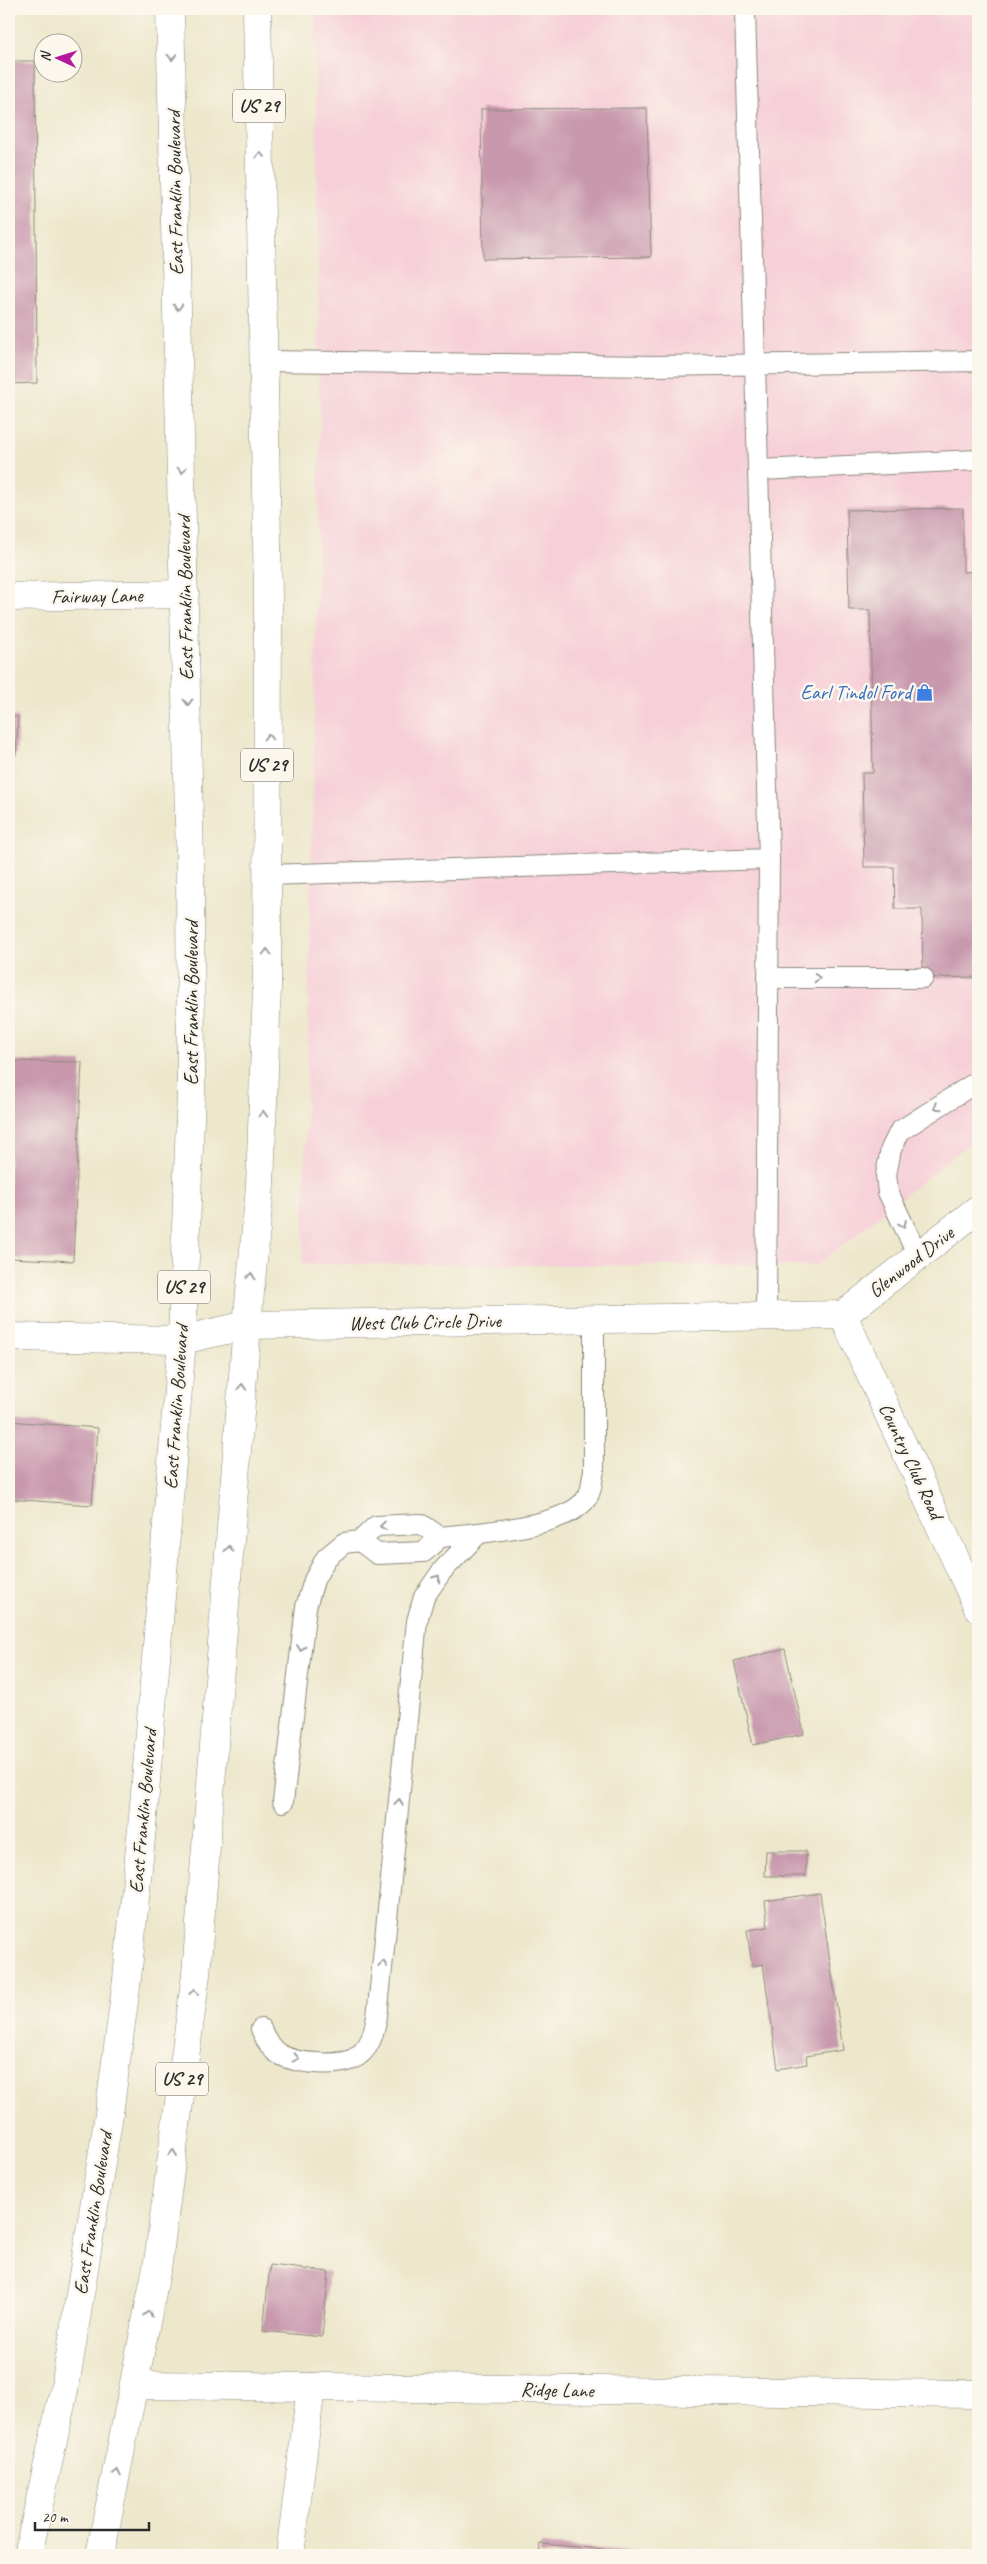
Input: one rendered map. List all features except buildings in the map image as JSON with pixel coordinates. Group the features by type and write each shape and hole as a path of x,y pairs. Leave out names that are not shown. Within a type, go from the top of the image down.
{"main road":[{"name":"East Franklin Boulevard","path":"28,2555 66,2381 109,2114 127,1978 143,1817 182,1340 192,1090 190,862 170,9"},
{"name":"US 29","path":"100,2555 158,2262 196,1974 246,1325 260,1186 267,987 268,596 257,9"},
{"name":"Fairway Lane","path":"9,597 185,594"},
{"name":"Glenwood Drive","path":"843,1315 978,1209"},
{"name":"West Club Circle Drive","path":"9,1337 182,1340 246,1325 843,1315"},
{"name":"Country Club Road","path":"843,1315 978,1608"},
{"name":"Ridge Lane","path":"135,2385 978,2394"},
{"path":"290,2555 311,2387"}],"lane":[{"path":"745,9 769,859 766,1316"},
{"path":"264,362 656,366 978,361"},
{"path":"758,470 978,460"},
{"path":"267,875 769,859"},
{"path":"768,978 923,978"},
{"path":"918,1256 888,1192 886,1175 891,1149 900,1131 978,1081"},
{"path":"360,1541 377,1554 424,1552 440,1537 527,1527 573,1510 589,1495 594,1471 594,1319"},
{"path":"283,1802 306,1607 314,1580 326,1558 344,1543 360,1541 376,1526 421,1524 440,1537"},
{"path":"261,2029 266,2041 279,2054 306,2060 338,2064 358,2056 370,2043 376,2028 417,1621 424,1597 442,1571 479,1533"}],"shaded area":[{"path":"315,9 978,9 978,1136 817,1266 303,1264 320,432"}],"place":[{"name":"Earl Tindol Ford","path":"925,692"}]}
